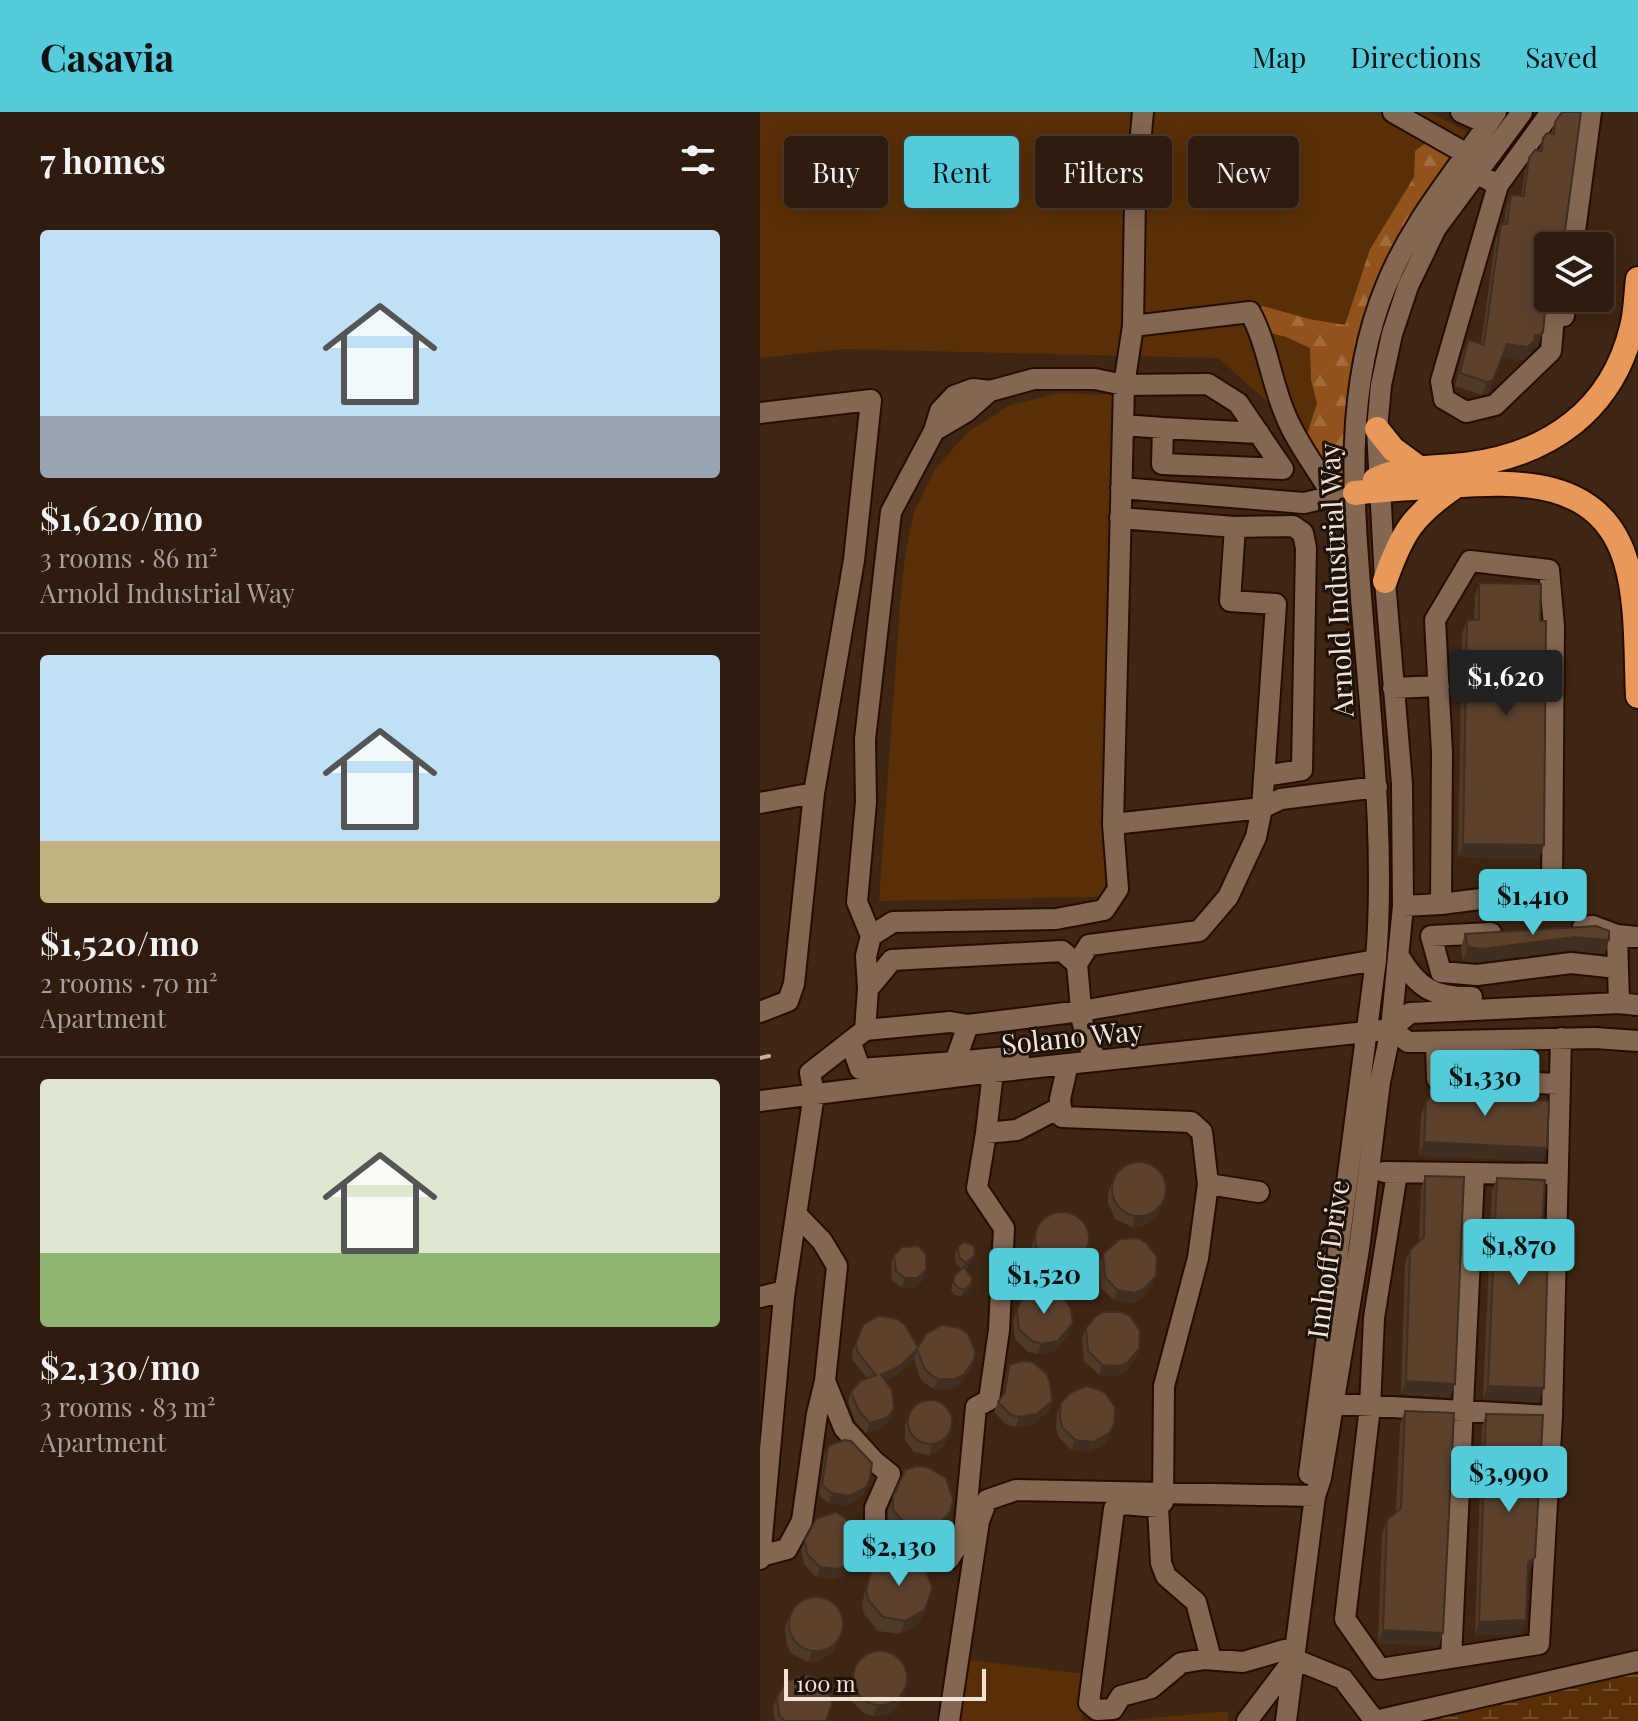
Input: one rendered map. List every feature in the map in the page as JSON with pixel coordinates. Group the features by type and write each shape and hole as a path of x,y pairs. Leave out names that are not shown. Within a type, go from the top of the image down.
{"highway":[{"path":"1344,494 1420,469 1507,459 1537,447 1576,423 1603,393 1622,361 1633,325 1638,279"},
{"path":"1377,429 1393,449 1420,469"},
{"path":"1380,484 1524,483 1557,490 1580,502 1612,533 1626,561 1631,590 1638,696"},
{"path":"1385,581 1398,543 1417,516 1457,485"}],"street":[{"path":"871,936 893,922 1056,919 1104,910 1118,889 1113,824 1124,385 1133,326 1135,197 1143,112"},
{"path":"1393,112 1465,153"},
{"path":"1461,112 1492,118"},
{"name":"Arnold Industrial Way","path":"1391,1029 1403,906 1402,784 1385,581 1377,429 1381,385 1392,334 1408,286 1436,228 1522,112"},
{"path":"1551,112 1498,185 1441,381 1444,399 1466,412 1495,405 1551,351 1554,316 1564,316 1564,312"},
{"path":"1575,232 1591,112"},
{"name":"Arnold Industrial Way","path":"1366,1032 1381,899 1377,787 1344,494 1365,358 1385,288 1410,234 1492,118"},
{"path":"1476,173 1498,185"},
{"path":"1121,488 1304,503 1344,494 1286,418 1270,374 1260,330 1250,312 1133,326"},
{"path":"861,1078 858,1037 868,989 866,956 871,936 857,902 866,802 865,739 891,512 934,431 966,412 990,391 1034,379 1095,379 1124,385 1208,384 1238,403 1283,469 1162,464 1163,428"},
{"path":"760,413 871,400 854,560 814,793 794,984 788,1001 760,1012"},
{"path":"1123,425 1259,433"},
{"path":"1120,518 1235,527 1293,526 1303,533 1306,548 1302,770 1264,776"},
{"path":"968,1025 954,1069 1094,1055 1087,1041 1081,1011 1077,964 1089,945 1199,931 1228,897 1256,837 1262,808 1276,604 1230,601 1235,527"},
{"path":"1403,906 1441,904 1552,890 1554,626 1549,570 1470,561 1435,620 1442,753 1441,904"},
{"path":"1393,688 1439,686"},
{"path":"1113,824 1262,808 1281,799 1377,787"},
{"path":"760,803 814,793"},
{"path":"994,954 999,920"},
{"path":"1564,928 1593,926 1628,936 1617,968 1628,1004"},
{"path":"1505,932 1431,936 1441,972 1477,975 1571,963 1617,968"},
{"path":"868,989 892,960 1062,951 1077,964"},
{"path":"1399,956 1410,975 1428,990 1448,998 1553,996 1570,1005"},
{"path":"796,1214 822,1241 837,1266 825,1381 817,1414 802,1521 787,1549 760,1557 785,1291 796,1214 814,1094 810,1073 858,1037 950,1022 968,1025 1081,1011 1376,960"},
{"name":"Solano Way","path":"760,1101 814,1094 861,1078 954,1069 993,1072 1068,1064 1094,1055 1391,1029 1410,1013 1628,1004"},
{"name":"Solano Way","path":"1391,1029 1408,1042 1561,1038 1638,1041"},
{"name":"Imhoff Drive","path":"1286,1721 1315,1496 1308,1483 1359,1249 1380,1082 1391,1029"},
{"name":"Imhoff Drive","path":"1324,1403 1366,1032"},
{"path":"1397,1173 1374,1318 1370,1407 1345,1619 1380,1669 1539,1644 1552,1416 1561,1038"},
{"path":"1436,1043 1437,1079 1559,1084"},
{"path":"1068,1064 1062,1117 1191,1122 1202,1132 1208,1184 1198,1258 1164,1386 1161,1563 1166,1576 1196,1602 1211,1659"},
{"path":"825,1381 844,1428 890,1474 875,1508 875,1528 898,1553 924,1562 949,1559 964,1535 976,1407 989,1400 999,1330 1004,1228 977,1188 993,1072"},
{"path":"986,1133 1017,1130 1061,1107"},
{"path":"1368,1170 1557,1174"},
{"path":"1451,1658 1474,1174"},
{"path":"1208,1184 1259,1192"},
{"path":"760,1297 785,1291"},
{"path":"1324,1403 1552,1416"},
{"path":"949,1721 979,1521 987,1500 1016,1490 1161,1500"},
{"path":"1315,1496 1161,1500 1123,1504 1114,1509 1089,1703 1097,1710 1113,1709 1121,1696 1151,1688 1181,1663 1211,1659 1243,1662 1294,1653 1343,1679 1375,1721 1638,1661"},
{"path":"1247,1721 1294,1653"}],"green space":[{"path":"760,112 1428,112 1478,137 1465,153 1415,150 1414,177 1370,249 1345,326 1309,319 1260,330 1310,348 1311,380 1317,403 1303,447 1286,418 1218,358 845,349 760,358"},
{"path":"1435,136 1465,153 1410,234 1365,358 1355,493 1333,496 1303,447 1317,403 1311,380 1310,348 1260,330 1250,313 1263,306 1345,325 1370,249 1414,177 1415,151"},
{"path":"1059,393 1114,395 1105,897 879,901 900,606 905,556 914,512 935,469 968,432 1010,405"},
{"path":"959,1659 1086,1674 1082,1721 949,1721"},
{"path":"1638,1661 1638,1721 1375,1721"},
{"path":"1228,1711 1228,1721 1121,1721"}],"building":[{"path":"1562,112 1581,112 1565,232 1534,232 1534,312 1545,312 1543,332 1535,335 1528,347 1507,344 1493,380 1487,382 1460,373 1468,340 1484,345 1501,224 1507,224 1511,195 1524,196 1529,158 1535,150 1542,151 1543,138 1547,133 1554,134 1555,122"},
{"path":"1479,583 1541,584 1540,621 1546,621 1544,845 1463,844 1467,620 1479,620"},
{"path":"1596,926 1609,931 1609,940 1575,937 1482,949 1468,947 1465,934"},
{"path":"1447,1082 1487,1084 1499,1097 1549,1101 1547,1148 1424,1142 1426,1101"},
{"path":"1139,1162 1158,1170 1166,1189 1158,1208 1139,1216 1120,1208 1112,1189 1120,1170"},
{"path":"1425,1176 1464,1177 1455,1384 1406,1381 1410,1250 1424,1237"},
{"path":"1497,1178 1545,1180 1541,1241 1548,1247 1544,1388 1488,1386"},
{"path":"1062,1212 1081,1220 1089,1239 1081,1258 1062,1266 1043,1258 1035,1239 1043,1220"},
{"path":"1138,1238 1157,1257 1156,1276 1144,1289 1135,1293 1117,1290 1105,1277 1103,1254 1120,1239"},
{"path":"964,1242 974,1246 975,1255 966,1263 959,1257 958,1247"},
{"path":"918,1246 926,1254 926,1270 917,1278 905,1278 896,1271 894,1255 902,1247"},
{"path":"964,1267 972,1278 971,1284 964,1290 954,1283 954,1276"},
{"path":"1053,1289 1061,1293 1071,1309 1073,1323 1058,1341 1041,1344 1032,1341 1019,1329 1017,1310 1020,1302 1034,1290"},
{"path":"1103,1312 1121,1312 1130,1316 1140,1331 1139,1349 1127,1363 1102,1365 1088,1351 1086,1328"},
{"path":"879,1316 897,1319 905,1325 918,1347 926,1334 942,1325 960,1328 968,1334 975,1351 974,1360 963,1375 955,1379 938,1379 924,1368 917,1349 900,1366 881,1375 892,1390 894,1408 888,1417 870,1423 859,1411 851,1392 860,1381 876,1375 857,1351 856,1342 863,1325"},
{"path":"1032,1362 1046,1373 1052,1401 1037,1414 1019,1417 1011,1415 998,1402 1005,1392 1009,1365"},
{"path":"1087,1386 1104,1392 1115,1407 1114,1425 1109,1433 1093,1442 1075,1440 1062,1427 1060,1418 1061,1403 1070,1393"},
{"path":"930,1400 946,1406 952,1422 946,1438 930,1444 914,1438 908,1422 914,1406"},
{"path":"1405,1411 1454,1413 1443,1633 1383,1630 1387,1520 1401,1508"},
{"path":"1486,1414 1543,1415 1535,1557 1528,1563 1526,1620 1479,1622"},
{"path":"844,1440 851,1441 872,1463 866,1487 850,1496 832,1493 822,1485 828,1446"},
{"path":"927,1467 946,1478 953,1499 951,1510 937,1528 921,1532 904,1522 893,1510 893,1497 905,1470"},
{"path":"836,1512 855,1525 859,1534 858,1552 847,1566 838,1569 820,1567 807,1554 805,1540 816,1519"},
{"path":"896,1555 916,1560 925,1567 932,1588 925,1610 905,1621 883,1617 869,1601 866,1591 871,1571 886,1558"},
{"path":"816,1597 835,1605 843,1624 835,1643 816,1651 797,1643 789,1624 797,1605"},
{"path":"880,1651 899,1659 907,1678 899,1697 880,1705 861,1697 853,1678 861,1659"},
{"path":"804,1675 813,1676 828,1687 832,1704 826,1721 785,1721 779,1715 777,1697 786,1681"}],"railway":[{"path":"760,1058 769,1056"}]}
